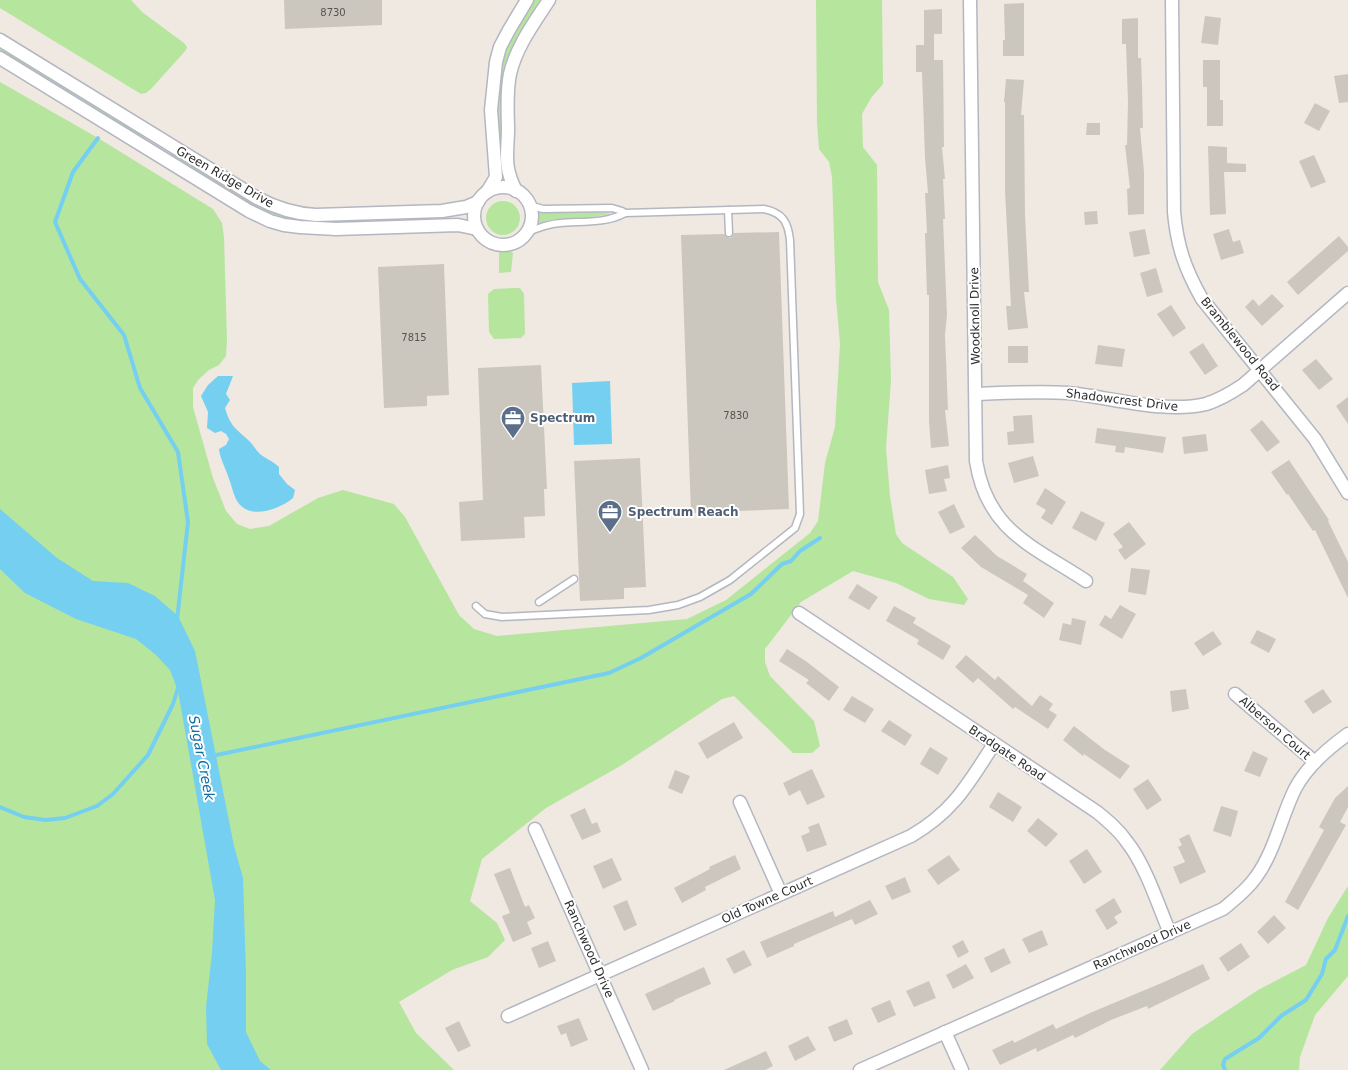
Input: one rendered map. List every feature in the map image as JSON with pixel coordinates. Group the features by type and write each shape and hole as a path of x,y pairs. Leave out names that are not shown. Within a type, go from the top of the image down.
{"street":[{"path":"487,192 501,188 516,191 523,196 529,205 531,218 526,233 514,243 498,245 485,240 477,229 474,215 478,202 495,181 496,177 491,110 496,62 500,47 527,0"},
{"path":"516,191 509,177 506,156 510,75 522,43 549,0"},
{"name":"Woodknoll Drive","path":"970,0 976,461 979,480 990,506 1002,523 1016,535 1086,581"},
{"name":"Bramblewood Road","path":"1172,0 1174,212 1176,235 1185,268 1202,299 1316,439 1348,493"},
{"name":"Green Ridge Drive","path":"0,40 257,198 277,208 316,215 415,213 453,210 478,202"},
{"name":"Green Ridge Drive","path":"0,58 270,221 284,225 336,229 458,225 477,229"},
{"name":"Shadowcrest Drive","path":"976,394 1069,393 1170,407 1206,404 1227,396 1244,385 1348,293"},
{"name":"Bradgate Road","path":"799,613 1097,812 1114,826 1140,861 1170,933"},
{"name":"Alberson Court","path":"1235,694 1315,762"},
{"name":"Ranchwood Drive","path":"860,1070 1222,909 1246,891 1257,877 1295,789 1315,762 1348,734"},
{"name":"Old Towne Court","path":"508,1016 911,836 927,827 957,799 994,744"},
{"path":"740,802 781,894"},
{"name":"Ranchwood Drive","path":"535,828 642,1070"},
{"path":"945,1032 962,1070"}],"lane":[{"path":"529,205 542,209 612,208 625,213"},
{"path":"476,606 485,614 502,618 649,610 678,605 700,597 730,580 795,528 800,514 789,229 786,222 772,210 764,209 625,213 601,221 548,224 526,233"},
{"path":"728,210 729,233"},
{"path":"539,602 574,580"}],"green space":[{"path":"0,0 131,0 142,12 187,47 151,89 141,94 0,8"},
{"path":"534,0 540,0 519,34 507,65 502,164 497,120 500,76 503,61 513,35"},
{"path":"816,0 882,0 883,84 871,98 862,114 863,147 877,165 878,282 889,310 891,380 886,448 890,496 896,534 902,543 953,577 968,599 964,605 929,599 896,583 853,571 801,602 765,649 765,662 770,676 814,721 820,746 812,753 793,753 734,696 722,699 622,765 546,808 482,859 470,901 497,923 505,940 488,957 452,970 399,1002 416,1033 454,1070 0,1070 0,82 98,138 213,209 222,223 224,237 226,356 219,365 209,370 198,380 193,388 193,407 213,478 226,511 237,524 250,529 269,526 318,498 343,490 394,504 405,517 459,615 474,629 497,636 687,619 726,600 810,533 818,521 825,463 835,427 840,344 836,298 832,177 829,162 819,149 817,122"},
{"path":"0,45 147,136 147,138 144,141 0,53"},
{"path":"172,152 289,217 287,221 255,209 170,155"},
{"path":"503,201 515,206 520,218 515,230 503,235 491,230 486,218 491,206"},
{"path":"538,212 611,214 554,219 538,223"},
{"path":"510,251 513,253 511,272 499,273 499,252"},
{"path":"520,288 524,294 525,334 521,338 494,339 489,332 488,294 494,289"},
{"path":"1348,886 1348,976 1315,1015 1300,1057 1299,1070 1160,1070 1192,1034 1258,990 1306,965 1328,918"}],"water":[{"path":"218,376 233,376 226,394 230,400 225,408 231,422 260,454 279,467 279,474 295,490 293,498 280,506 257,512 249,511 237,501 219,449 226,445 229,439 221,431 215,433 207,428 208,412 201,396 208,385"},
{"path":"610,381 612,444 574,445 572,383"},
{"name":"Sugar Creek","path":"0,509 57,558 93,581 128,583 155,596 178,616 195,651 234,846 243,878 246,1032 260,1061 271,1070 221,1070 207,1044 206,1007 215,900 178,691 170,670 156,655 136,639 76,619 25,593 0,569"}],"building":[{"path":"284,0 382,0 382,25 285,29"},
{"path":"1024,3 1024,56 1003,56 1003,40 1005,40 1004,4"},
{"path":"942,9 942,34 934,34 934,60 943,60 944,147 942,147 945,179 943,179 945,219 943,219 948,410 945,410 949,446 931,448 929,421 929,295 927,295 925,233 927,233 925,193 928,193 922,72 916,72 916,45 924,45 924,10"},
{"path":"1205,16 1221,18 1218,45 1201,43"},
{"path":"1138,18 1138,58 1141,58 1142,86 1143,128 1140,128 1144,172 1144,214 1128,215 1127,189 1130,188 1125,145 1127,145 1128,102 1126,44 1122,44 1122,19"},
{"path":"1203,60 1220,60 1220,100 1223,100 1223,126 1207,126 1207,87 1203,87"},
{"path":"1348,74 1348,102 1339,103 1334,76"},
{"path":"1006,79 1024,80 1021,115 1024,115 1025,215 1029,292 1024,292 1028,328 1008,330 1006,306 1011,306 1005,191 1004,102"},
{"path":"1315,103 1330,111 1319,131 1304,123"},
{"path":"1087,123 1100,123 1100,135 1086,135"},
{"path":"1208,146 1227,147 1227,163 1246,164 1246,172 1224,172 1226,214 1210,215"},
{"path":"1314,155 1326,182 1311,188 1299,161"},
{"path":"1097,211 1098,224 1085,225 1084,212"},
{"path":"1145,229 1150,254 1134,257 1129,232"},
{"path":"1229,229 1233,242 1240,240 1244,253 1221,260 1213,234"},
{"path":"779,232 789,509 691,513 681,235 724,234 729,238 734,233"},
{"path":"1339,236 1348,247 1348,251 1298,295 1287,282"},
{"path":"444,264 449,395 427,396 427,406 384,408 378,267"},
{"path":"1156,268 1163,292 1147,297 1140,273"},
{"path":"1272,294 1284,306 1262,326 1245,307 1253,299 1259,306"},
{"path":"1171,305 1186,328 1173,337 1157,314"},
{"path":"1203,343 1218,366 1205,375 1189,352"},
{"path":"1098,345 1125,349 1122,367 1095,364"},
{"path":"1008,346 1028,346 1028,363 1008,363"},
{"path":"1316,359 1333,379 1319,390 1302,370"},
{"name":"Spectrum","path":"541,365 547,489 544,489 545,516 524,517 525,538 461,541 459,502 483,500 478,368"},
{"path":"1348,397 1348,424 1336,406"},
{"path":"1032,415 1034,443 1008,445 1007,432 1014,431 1013,416"},
{"path":"1262,420 1280,442 1267,452 1250,430"},
{"path":"1097,428 1166,437 1163,453 1125,447 1124,453 1115,452 1116,446 1095,443"},
{"path":"1206,434 1208,451 1184,454 1182,437"},
{"path":"1033,456 1039,476 1014,483 1008,463"},
{"name":"Spectrum Reach","path":"640,458 646,587 624,588 624,599 580,601 574,461"},
{"path":"1289,460 1329,520 1348,562 1348,598 1315,530 1313,531 1271,472"},
{"path":"948,465 950,478 944,479 947,491 929,494 925,470"},
{"path":"1045,488 1066,502 1052,525 1041,518 1046,510 1036,504"},
{"path":"954,504 965,527 950,534 938,512"},
{"path":"1081,511 1105,523 1096,541 1072,528"},
{"path":"1129,522 1146,544 1125,560 1118,550 1123,547 1113,534"},
{"path":"975,535 997,556 1027,574 1023,581 1054,603 1044,618 1023,603 1028,595 981,567 961,548"},
{"path":"1131,568 1150,570 1146,595 1128,592"},
{"path":"857,584 878,597 869,610 848,598"},
{"path":"1120,605 1136,614 1122,639 1099,625 1105,615 1111,619"},
{"path":"894,606 916,618 913,623 951,646 943,660 917,644 919,640 886,621"},
{"path":"1072,618 1086,621 1081,645 1059,640 1063,623 1071,625"},
{"path":"1257,630 1276,639 1269,653 1250,643"},
{"path":"1213,631 1222,644 1203,656 1194,643"},
{"path":"787,649 839,687 829,701 806,683 809,680 779,661"},
{"path":"966,655 995,680 998,676 1032,706 1040,695 1053,704 1049,710 1057,715 1048,729 1015,707 1013,709 978,678 973,683 955,667"},
{"path":"1186,689 1189,709 1172,712 1170,691"},
{"path":"1323,689 1332,702 1313,714 1304,701"},
{"path":"852,696 874,709 865,723 843,710"},
{"path":"889,720 912,735 905,746 881,731"},
{"path":"734,722 743,738 707,759 698,743"},
{"path":"1074,726 1105,750 1130,766 1120,779 1084,754 1083,756 1063,740"},
{"path":"930,747 948,758 938,775 920,764"},
{"path":"1253,751 1268,758 1260,777 1244,771"},
{"path":"812,769 825,797 807,805 800,790 789,796 783,783"},
{"path":"675,770 690,776 682,794 668,788"},
{"path":"1148,779 1162,800 1147,810 1133,789"},
{"path":"1348,786 1348,807 1340,822 1346,825 1298,910 1285,902 1324,830 1319,827 1335,798"},
{"path":"998,792 1022,807 1013,822 989,807"},
{"path":"1221,806 1238,811 1231,837 1213,831"},
{"path":"585,808 592,824 597,822 601,832 582,840 570,815"},
{"path":"1038,818 1058,834 1046,847 1027,831"},
{"path":"819,823 827,845 807,852 801,836 810,832 808,827"},
{"path":"1189,834 1206,872 1180,884 1173,867 1185,862 1178,847 1182,845 1179,839"},
{"path":"1087,849 1102,872 1084,884 1069,861"},
{"path":"735,855 741,869 705,887 706,890 682,903 674,888 710,869 709,867"},
{"path":"949,855 960,870 938,885 927,870"},
{"path":"612,858 622,880 603,889 593,866"},
{"path":"510,868 525,907 529,905 535,918 527,922 532,934 513,942 502,916 510,913 494,874"},
{"path":"905,877 911,892 892,900 885,886"},
{"path":"1114,898 1122,912 1114,917 1118,923 1107,930 1095,910"},
{"path":"627,900 637,925 624,931 613,906"},
{"path":"870,900 878,914 855,925 852,919 767,958 760,942 833,911 835,917"},
{"path":"1274,915 1286,928 1268,944 1257,932"},
{"path":"1042,930 1048,945 1029,953 1022,939"},
{"path":"963,940 969,952 958,958 952,946"},
{"path":"548,941 556,961 539,968 531,948"},
{"path":"1241,943 1250,957 1228,972 1219,958"},
{"path":"1004,948 1011,963 991,973 984,958"},
{"path":"744,950 752,965 734,974 726,959"},
{"path":"966,964 974,978 953,989 946,975"},
{"path":"1203,964 1210,979 1148,1009 1147,1006 1111,1020 1075,1038 1073,1035 1037,1052 1036,1048 1000,1065 992,1050 1013,1040 1014,1043 1053,1024 1056,1029"},
{"path":"704,967 711,984 653,1011 645,994"},
{"path":"929,981 936,998 914,1007 906,991"},
{"path":"890,1000 896,1015 878,1023 871,1008"},
{"path":"579,1018 588,1040 571,1047 566,1033 561,1035 557,1026"},
{"path":"847,1019 853,1034 834,1042 828,1027"},
{"path":"459,1021 471,1046 458,1052 445,1028"},
{"path":"808,1036 816,1050 795,1061 788,1046"},
{"path":"766,1051 773,1066 765,1070 724,1070"}],"waterway":[{"path":"98,138 73,172 55,222 80,279 124,335 140,388 178,452 188,522 177,620"},
{"name":"Sugar Creek","path":"212,756 609,673 641,658 751,594 782,564 791,561 800,551 820,538"},
{"path":"0,807 24,817 46,820 65,818 97,806 113,794 148,755 173,704 178,688"},
{"path":"1225,1070 1223,1065 1225,1059 1259,1038 1281,1016 1306,1000 1322,974 1326,959 1335,950 1348,916"}],"place":[{"name":"Spectrum","path":"513,439"},
{"name":"Spectrum Reach","path":"610,533"}]}
